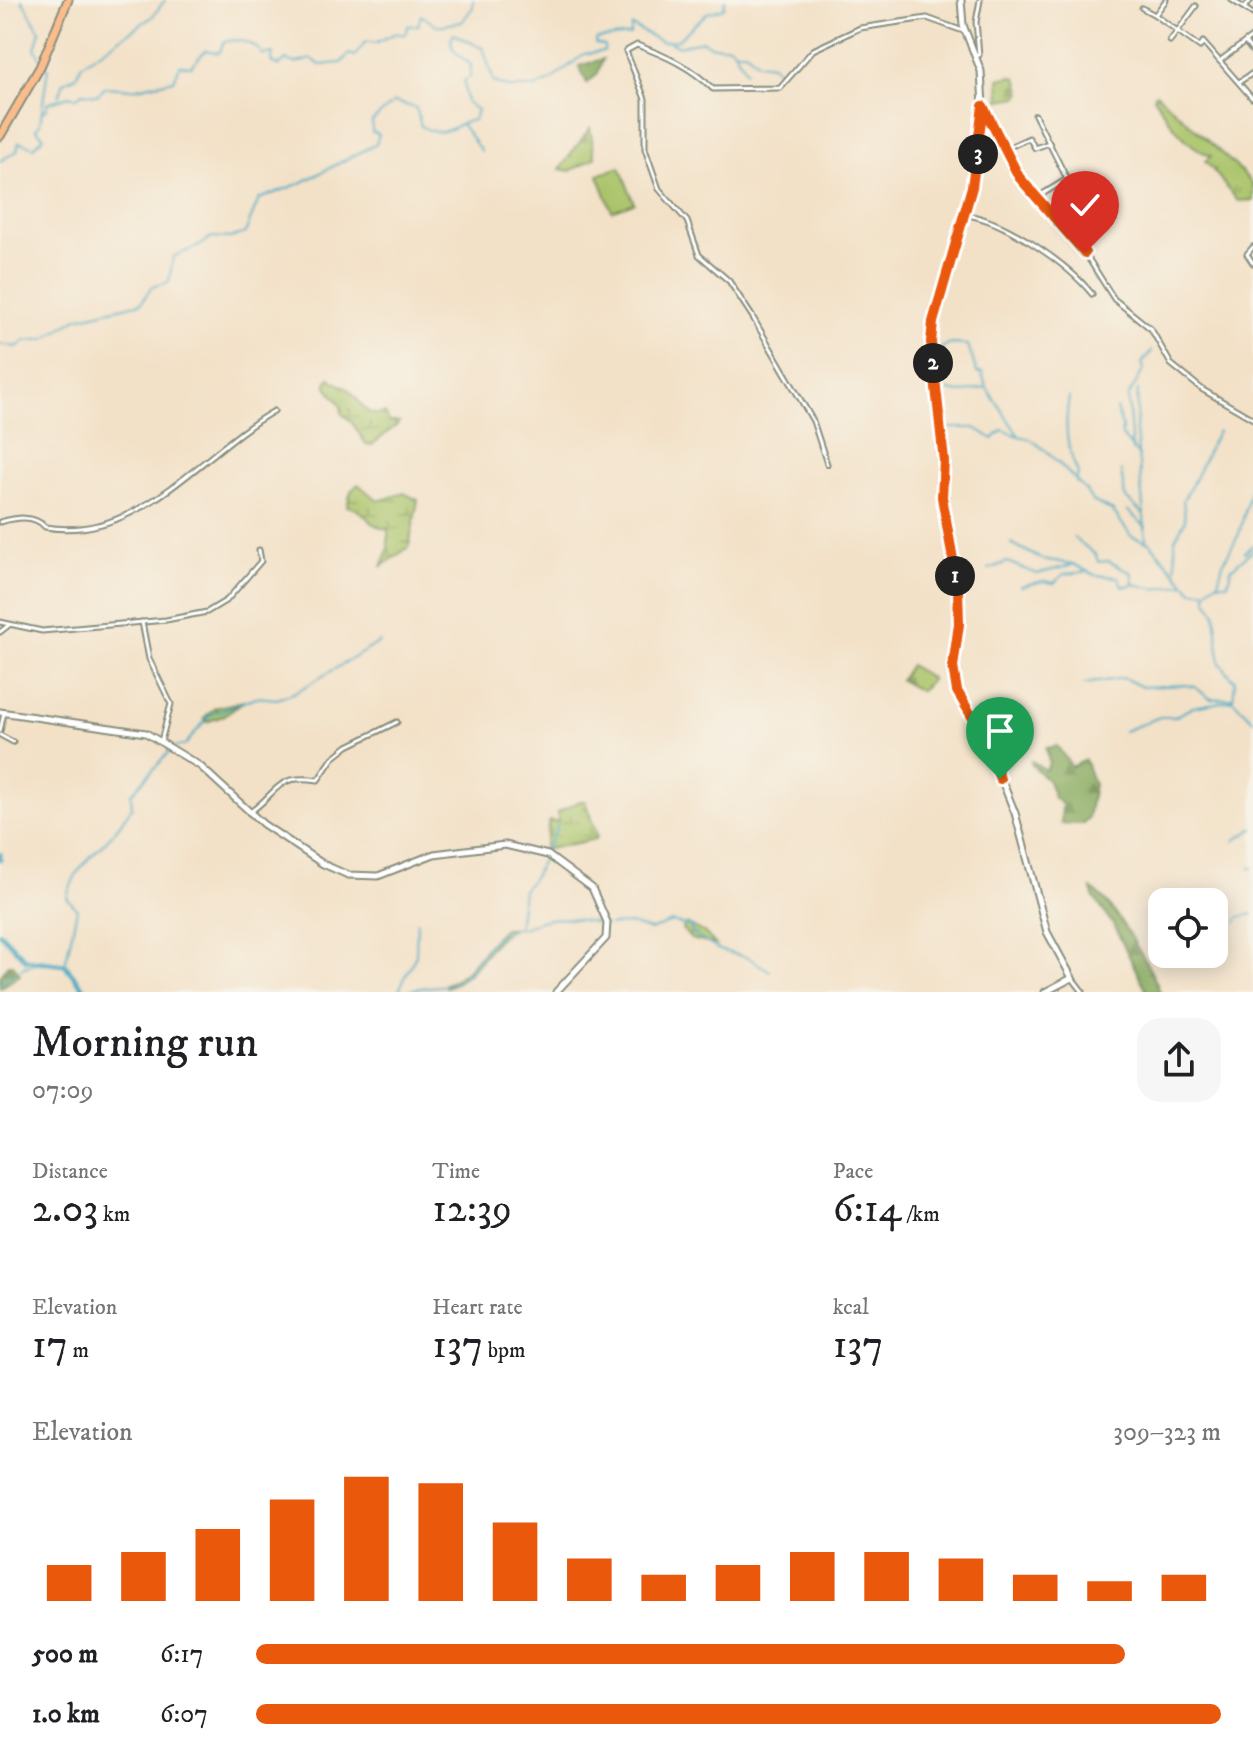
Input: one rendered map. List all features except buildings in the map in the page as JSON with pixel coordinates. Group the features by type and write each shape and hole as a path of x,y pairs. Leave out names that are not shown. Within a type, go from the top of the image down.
{"main road":[{"path":"0,136 40,67 68,0"}],"street":[{"path":"961,0 966,32 981,71 983,106 977,164 931,335 944,461 942,497 959,597 953,667 957,691 985,739 1015,813 1047,932 1083,992"},
{"path":"976,56 979,55 976,22 980,0"},
{"path":"1155,15 1166,0"},
{"path":"1232,0 1253,14"},
{"path":"1245,7 1251,0"},
{"path":"1170,41 1196,6"},
{"path":"1142,8 1179,29 1200,47 1203,42 1252,98"},
{"path":"827,464 813,421 748,309 729,281 699,255 687,221 659,189 645,149 645,99 626,51 637,45 667,57 699,73 713,89 774,90 783,85 813,50 860,28 927,18 966,32"},
{"path":"1221,60 1253,36"},
{"path":"1245,42 1253,52"},
{"path":"1239,82 1253,73"},
{"path":"983,106 1005,149 1036,198 1085,253 1114,299 1151,329 1171,364 1203,390 1253,419"},
{"path":"1035,115 1067,179 1036,198"},
{"path":"1005,149 1029,138 1035,148 1049,143"},
{"path":"964,215 990,219 1005,227 1066,266 1092,294"},
{"path":"1253,247 1247,254 1253,263"},
{"path":"0,522 21,517 38,520 45,527 63,529 106,522 137,511 274,411"},
{"path":"0,622 42,631 195,615 219,606 261,561 259,550"},
{"path":"142,621 149,659 171,704 161,741"},
{"path":"0,632 9,625"},
{"path":"13,742 0,733 2,712 75,725 132,728 161,741 200,766 249,813 309,856 348,875 378,876 434,854 505,845 542,853 557,860 592,887 608,930 606,938 556,992"},
{"path":"249,813 282,783 297,777 318,780 333,758 348,746 397,722"},
{"path":"1045,992 1072,978"}],"green space":[{"path":"603,59 597,75 587,83 579,66"},
{"path":"1017,78 1022,93 1018,97 1000,100 999,79"},
{"path":"1156,93 1244,174 1253,185 1253,200 1238,201 1205,161 1211,156 1193,146 1171,123 1154,97"},
{"path":"590,128 595,158 570,171 560,169"},
{"path":"620,167 634,203 612,211 598,175"},
{"path":"330,378 351,392 367,411 385,413 389,422 399,422 397,425 372,445 366,444 351,421 342,414 340,405 327,387 326,382"},
{"path":"358,484 378,501 404,493 418,500 409,547 382,566 388,549 388,530 376,526 358,510 347,506 351,491"},
{"path":"910,665 931,679 920,691 900,680"},
{"path":"244,701 223,716 206,722 204,718 215,708"},
{"path":"1057,746 1072,767 1085,760 1094,784 1088,818 1082,824 1061,824 1062,804 1054,798 1048,781 1032,765 1031,761 1046,770 1049,763 1046,748"},
{"path":"585,801 597,836 595,839 544,850 549,821 558,822 558,812"},
{"path":"1091,889 1119,919 1160,992 1147,992 1114,926"},
{"path":"686,924 704,932 716,945 691,939 682,929"},
{"path":"504,928 512,928 494,943 466,976 446,987 445,984 470,967"},
{"path":"8,964 13,964 20,975 0,988 0,977"}],"waterway":[{"path":"22,0 40,31 35,48 40,58"},
{"path":"59,96 64,82 76,76 82,64 152,17 165,0"},
{"path":"42,112 47,109 47,103 69,96 76,98 82,93 97,95 106,87 132,89 174,80 180,65 191,66 206,50 219,53 224,42 229,41 251,44 262,55 273,53 271,62 279,66 286,60 296,63 312,59 320,65 341,63 349,54 355,56 366,41 375,43 396,33 405,35 408,26 418,25 421,15 437,26 462,22 473,7 473,0"},
{"path":"0,344 17,347 25,341 45,339 77,318 141,303 152,287 169,282 173,257 211,237 230,238 245,233 259,199 301,183 376,144 379,134 372,132 372,121 394,102 416,108 421,126 437,132 474,120 477,110 467,103 464,81 470,77 471,65 453,48 453,34 483,48 494,82 510,88 534,88 550,81 584,54 604,51 605,46 596,44 596,39 630,35 632,26 662,42 678,40 707,13 724,8 725,0"},
{"path":"671,43 677,46 703,41 710,46 729,46 736,51 745,51 758,63 772,65 777,70"},
{"path":"733,49 746,71"},
{"path":"0,161 17,151 19,142 34,147 44,137 36,129 40,124 48,68 44,65"},
{"path":"462,125 481,151"},
{"path":"936,350 951,344 968,345 977,373 982,373 986,387 1019,436 1030,439 1049,453 1092,501 1113,511 1131,536 1150,543 1192,591 1207,591 1207,600 1215,611 1220,663 1235,681 1233,700 1253,720"},
{"path":"1132,451 1128,397 1144,369 1142,363 1152,351"},
{"path":"938,389 960,393 985,388"},
{"path":"1138,390 1136,431 1146,539"},
{"path":"1069,397 1067,436 1078,473 1076,483"},
{"path":"1116,409 1122,427 1121,435 1139,456"},
{"path":"948,428 975,428 993,439 1002,430 1019,436"},
{"path":"1176,568 1175,539 1185,521 1183,500 1218,431"},
{"path":"1121,471 1125,497 1142,513"},
{"path":"1218,582 1223,563 1239,534 1252,484"},
{"path":"1128,511 1146,527"},
{"path":"1073,537 1096,555 1098,562 1108,561 1132,573 1133,584"},
{"path":"1011,543 1041,559 1073,564 1095,575 1118,577 1123,587 1133,584 1156,589 1185,584"},
{"path":"1245,552 1253,545"},
{"path":"1207,591 1215,583 1228,583 1231,569 1253,550"},
{"path":"989,569 1007,562 1037,574 1072,565"},
{"path":"1021,586 1044,581 1054,583 1064,574 1085,572"},
{"path":"175,747 185,745 210,715 256,697 277,699 296,692 380,642"},
{"path":"1084,684 1124,678 1142,687 1185,685 1195,687 1211,699 1233,698"},
{"path":"1124,731 1160,717 1174,717 1193,707 1233,700"},
{"path":"65,965 77,909 67,898 73,880 132,807 131,794 170,751"},
{"path":"405,992 459,980 499,935 518,928 523,890 535,875 558,825"},
{"path":"1234,841 1253,829"},
{"path":"0,854 0,859"},
{"path":"1237,922 1239,917 1253,914"},
{"path":"518,928 558,918 605,925"},
{"path":"398,992 416,955 417,922"},
{"path":"610,925 630,924 650,930 672,922 692,927 693,934 719,950 749,958 770,971"},
{"path":"0,933 26,960 65,965 87,992"},
{"path":"0,983 24,967 39,963"}],"route":[{"path":"1000,779 985,739 957,691 953,667 959,624 958,588 944,516 944,461 931,342 933,322 972,187 983,106 1019,177 1085,253"}]}
